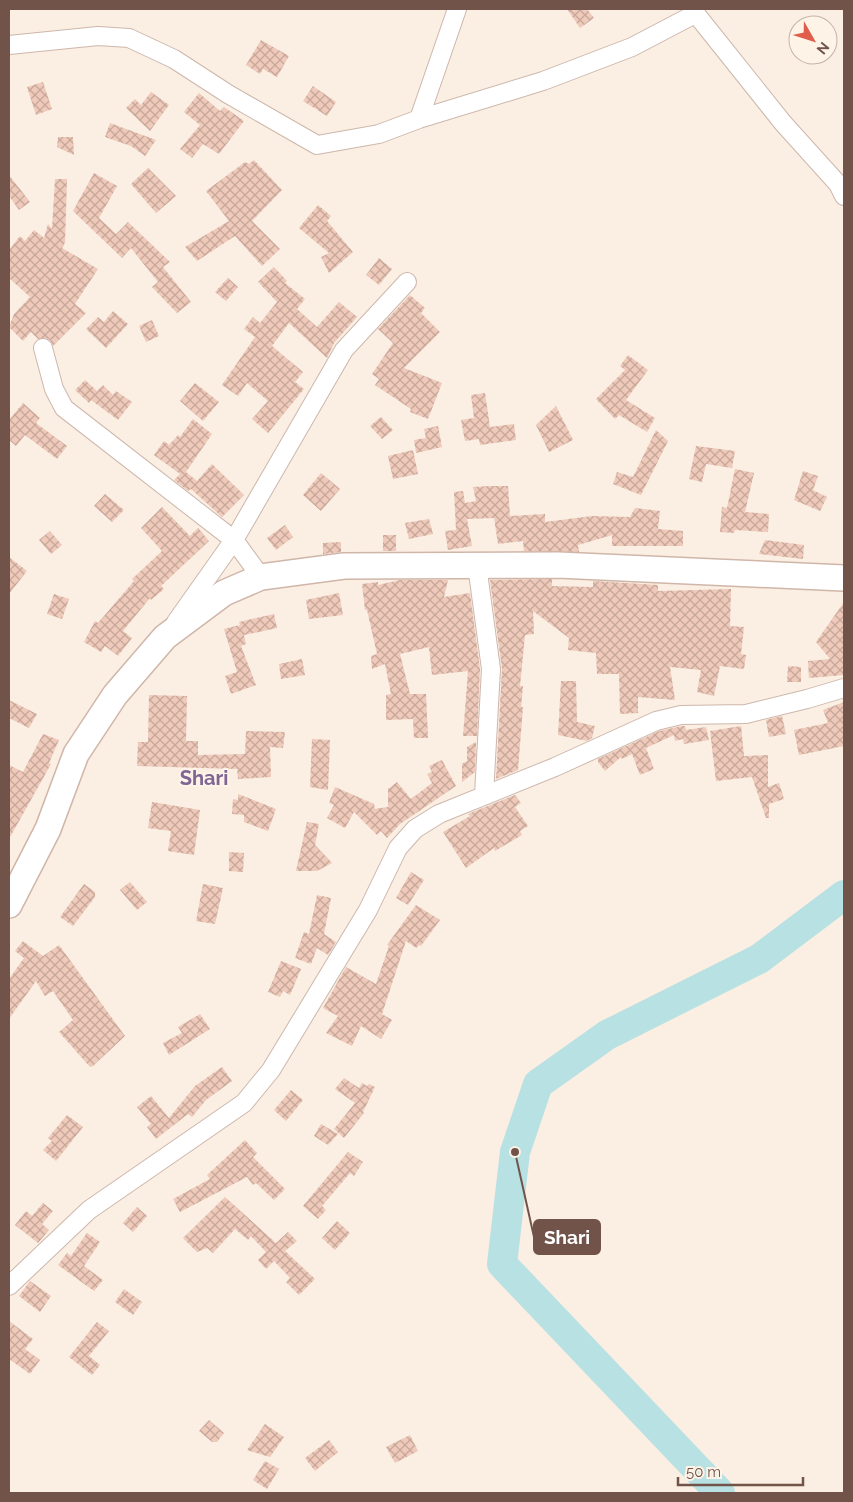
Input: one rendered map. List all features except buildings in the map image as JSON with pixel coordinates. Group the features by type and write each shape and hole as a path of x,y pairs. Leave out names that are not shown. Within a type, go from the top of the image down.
{"street":[{"path":"419,119 457,9"},
{"path":"9,44 98,36 129,38 174,59 228,94 317,145 379,134 419,119 552,78 632,47 694,12 783,123 838,184 844,196"},
{"path":"9,906 48,829 76,754 115,695 165,637 234,540 344,350 408,282"},
{"path":"43,348 54,389 64,408 234,540 261,578"},
{"path":"477,565 491,669 484,795"},
{"path":"165,637 224,594 261,578 344,566 558,565 844,578"},
{"path":"9,1286 89,1210 244,1103 272,1070 368,910 398,848 416,829 439,814 555,767 656,721 681,715 746,714 844,688"}],"waterway":[{"name":"Shari","path":"720,1493 502,1264 515,1152 538,1084 607,1035 759,959 844,895"}],"place":[{"name":"Shari","path":"515,1152"}],"district":[{"name":"Shari","path":"204,778"}]}
